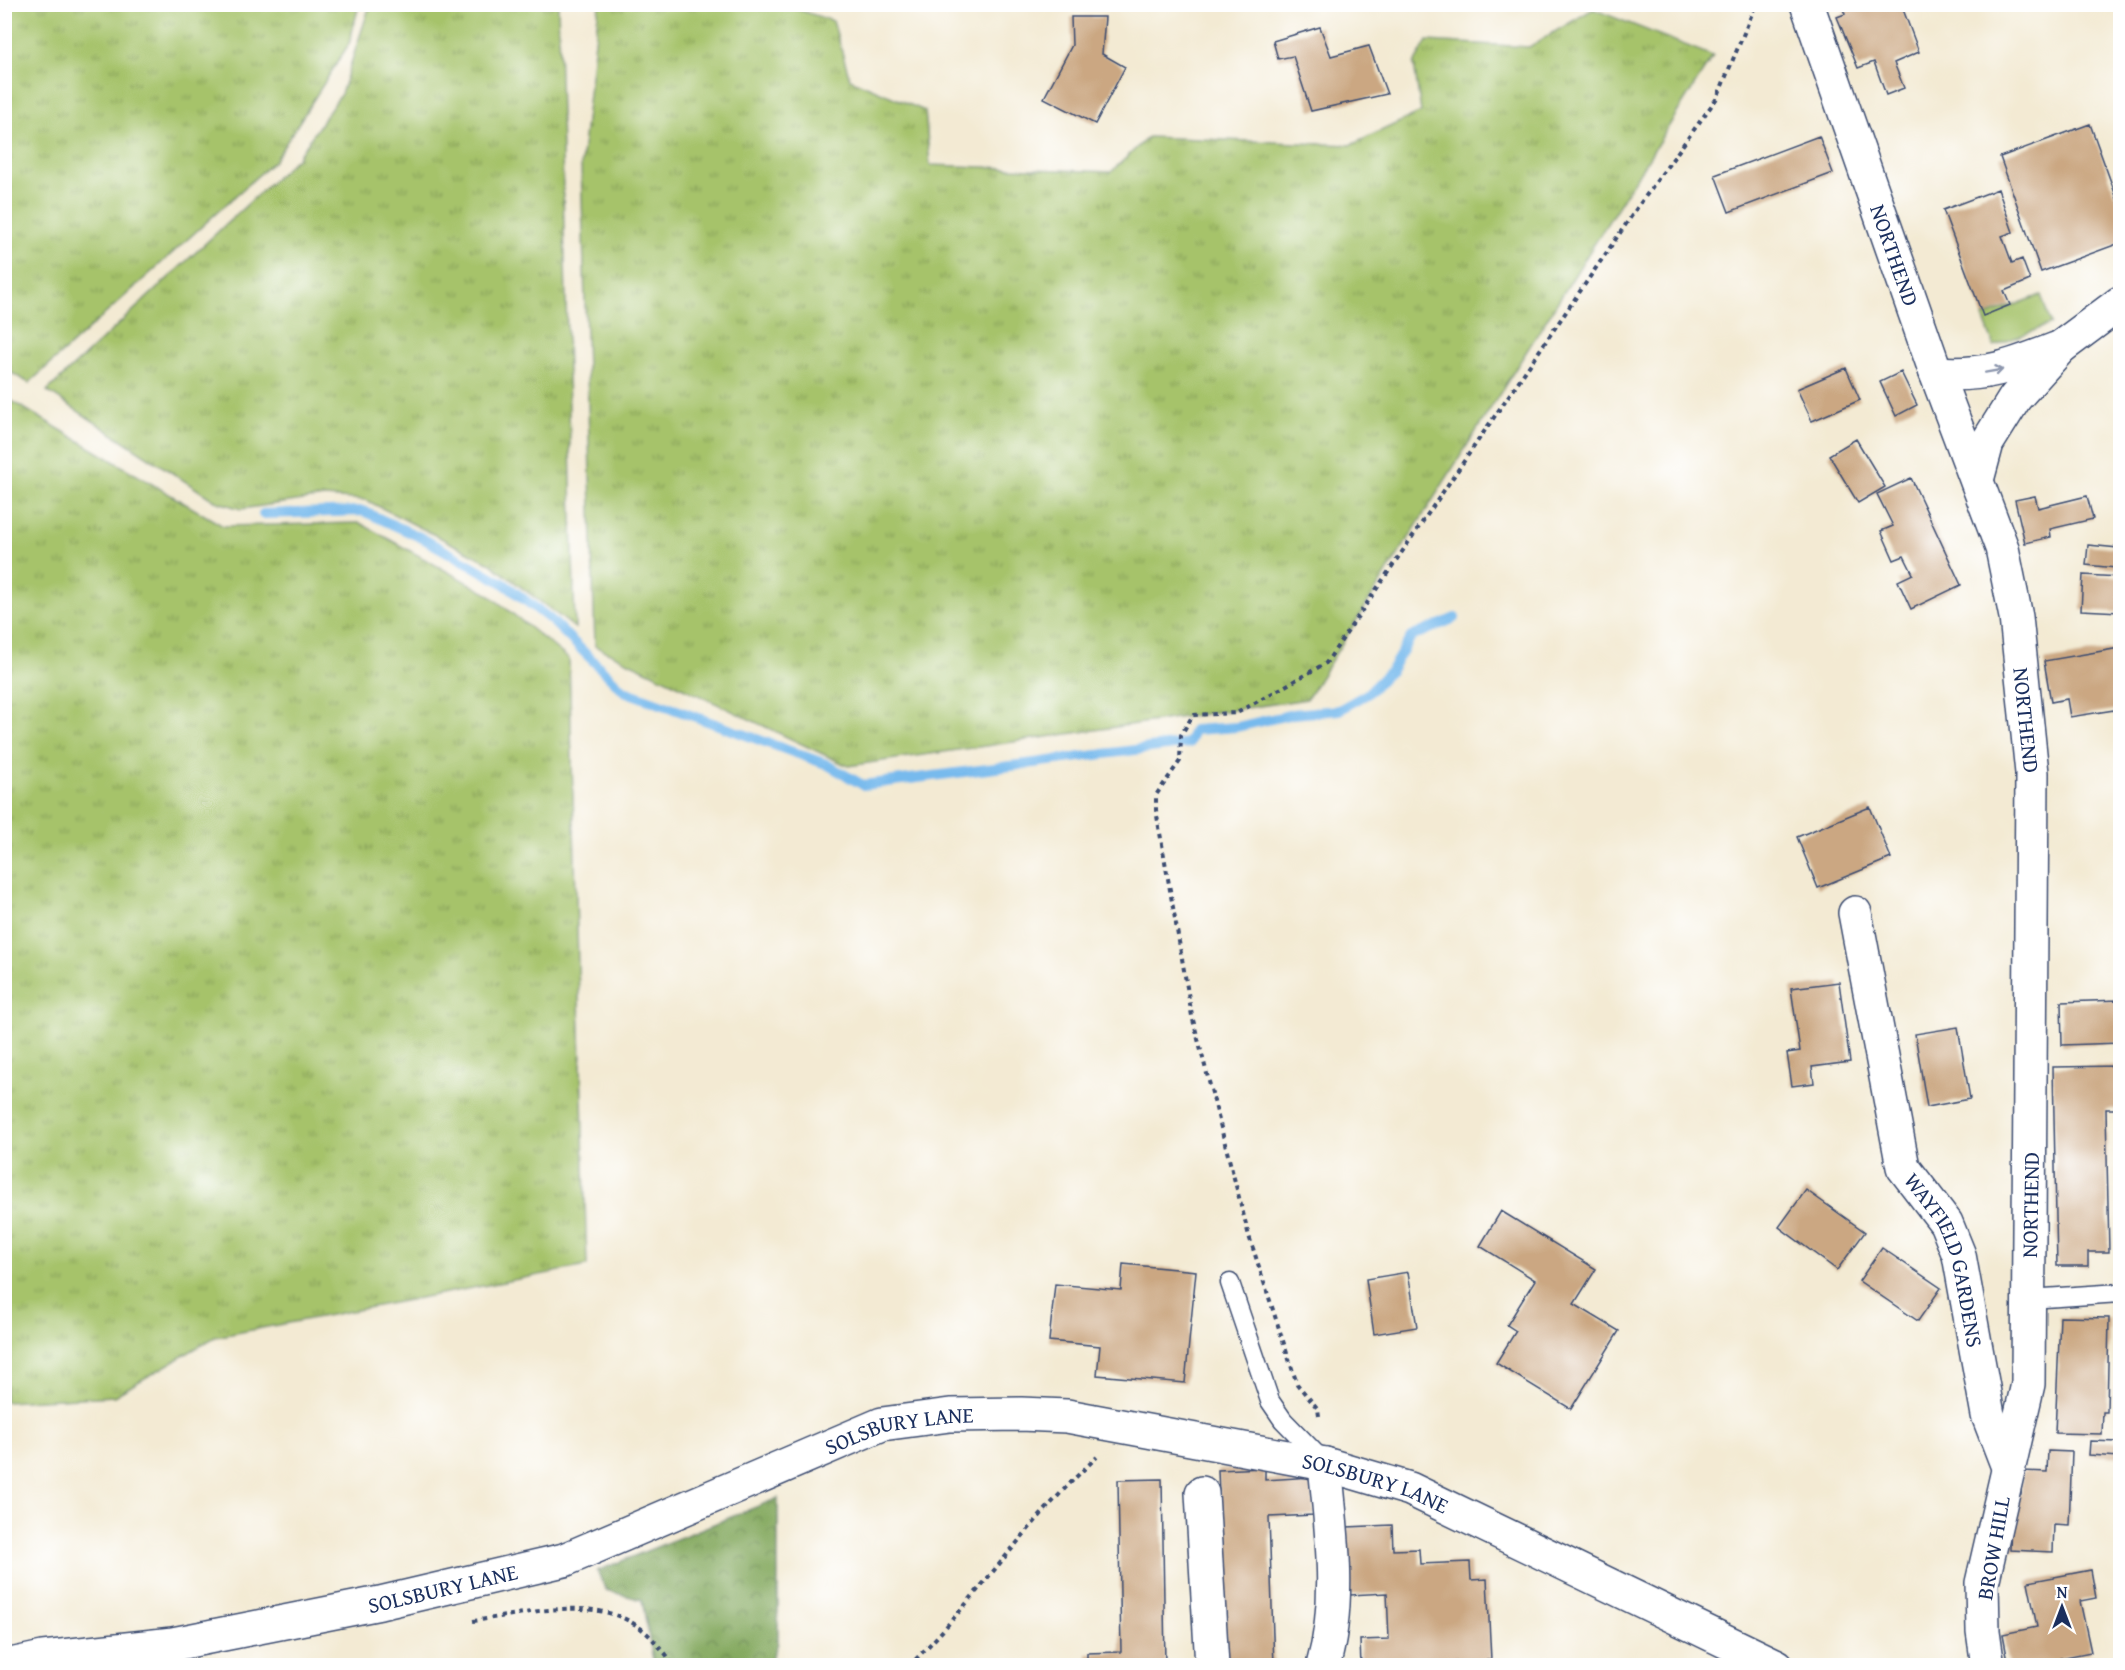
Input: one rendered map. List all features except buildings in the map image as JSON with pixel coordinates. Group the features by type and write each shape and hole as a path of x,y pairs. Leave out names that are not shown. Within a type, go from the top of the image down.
{"street":[{"name":"NORTHEND","path":"1807,4 1936,373 2002,548 2016,617 2031,773 2029,1299 2028,1384 2008,1467"},
{"path":"1977,480 1987,443 2015,398 2061,347 2121,303"},
{"path":"1936,373 1965,375 2002,370 2061,347"},
{"name":"WAYFIELD GARDENS","path":"1855,913 1903,1167 1946,1223 1959,1255 1988,1415 2008,1467"},
{"name":"SOLSBURY LANE","path":"6,1665 43,1658 173,1644 380,1603 564,1560 882,1424 950,1415 1021,1414 1067,1416 1325,1464 1410,1489 1777,1665"},
{"path":"1323,1665 1330,1641 1334,1580 1325,1464"},
{"name":"BROW HILL","path":"1988,1665 1983,1631 1982,1583 2008,1467"},
{"path":"1202,1493 1212,1665"}],"lane":[{"path":"1230,1283 1270,1401 1283,1420 1325,1464"},
{"path":"2029,1299 2121,1293"}],"path":[{"path":"1318,1409 1297,1384 1249,1236 1192,1017 1156,810 1156,795 1180,761 1181,735 1192,715 1238,713 1326,663 1637,208 1717,98 1756,4"},
{"path":"2121,156 2114,157 2121,175"},
{"path":"909,1665 937,1638 1069,1484 1104,1452"},
{"path":"470,1621 579,1607 620,1615 650,1636 672,1665"}],"green space":[{"path":"5,4 359,5 349,44 275,160 29,383 5,369"},
{"path":"370,5 558,5 575,628 488,562 366,500 324,497 241,509 215,501 47,391 297,158 341,94"},
{"path":"599,5 784,5 833,21 850,79 925,111 930,165 1111,172 1148,137 1351,145 1421,112 1414,64 1427,41 1529,47 1593,9 1713,56 1307,699 848,766 595,646 581,165"},
{"path":"2041,295 2051,324 1994,346 1983,317"},
{"path":"5,397 223,526 360,523 488,594 569,659 587,1266 215,1337 114,1396 5,1402"},
{"path":"778,1498 778,1643 769,1665 654,1665 642,1600 606,1590 597,1571"}],"waterway":[{"path":"263,514 363,511 422,538 503,583 551,620 624,691 826,764 863,785 1189,743 1194,730 1237,727 1293,714 1339,710 1367,694 1391,670 1411,637 1455,618"}]}
